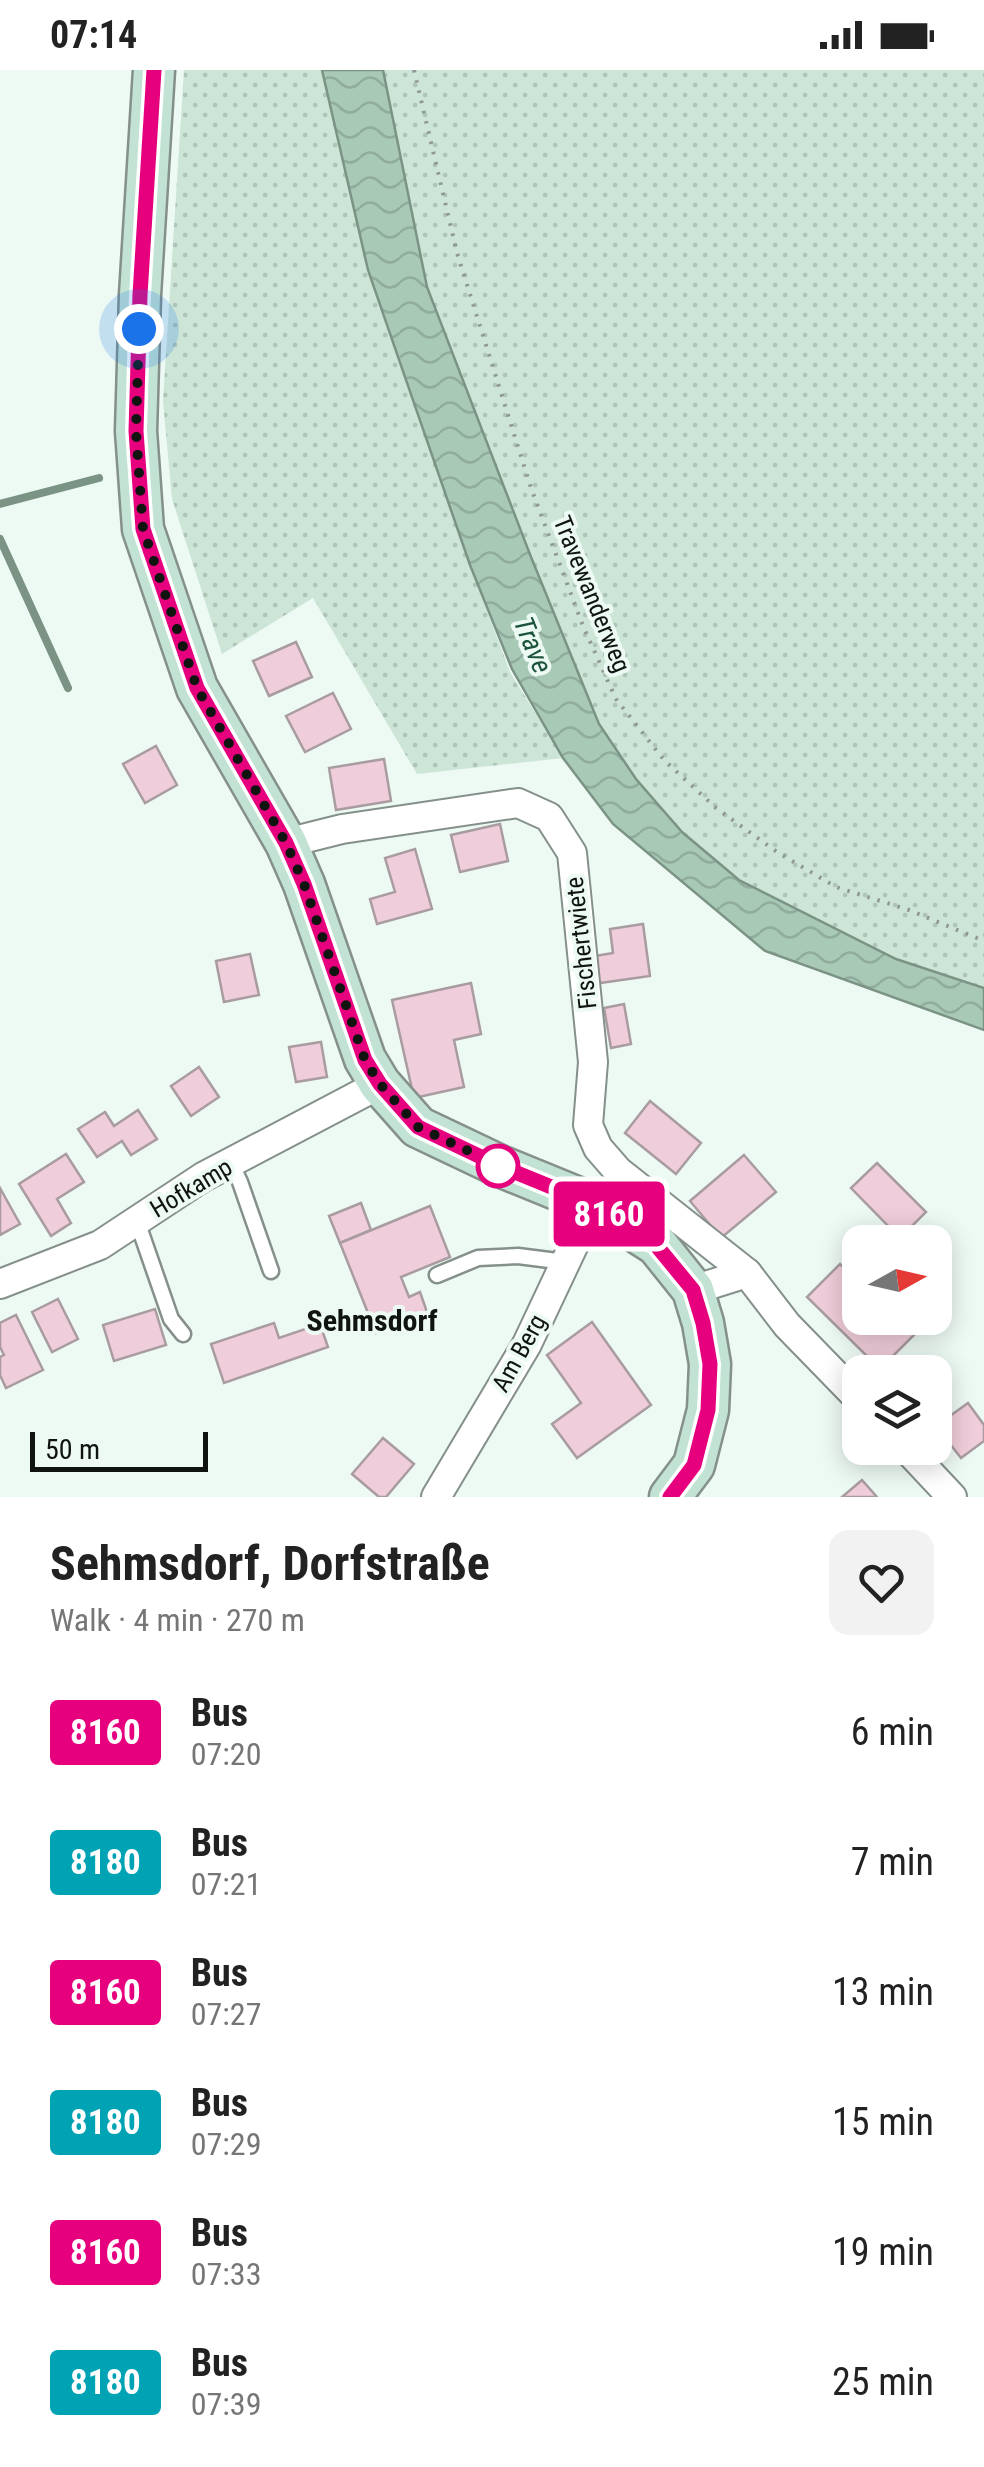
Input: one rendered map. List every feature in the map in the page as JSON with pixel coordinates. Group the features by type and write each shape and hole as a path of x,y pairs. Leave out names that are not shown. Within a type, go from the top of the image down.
{"main road":[{"path":"154,70 136,431 143,529 197,688 286,843 365,1060 380,1084 418,1127 593,1204 656,1245 693,1290 710,1364 708,1410 694,1465 670,1497"}],"street":[{"name":"Fischertwiete","path":"286,843 393,820 518,803 549,817 572,853 593,1062 588,1125 598,1148 618,1171 747,1274 787,1324 842,1381"},
{"name":"Hofkamp","path":"0,1284 100,1245 203,1177 380,1084"},
{"name":"Am Berg","path":"436,1497 526,1344 593,1204"},
{"path":"693,1290 747,1274"},
{"path":"922,1465 952,1497"}],"lane":[{"path":"231,1163 271,1270"},
{"path":"137,1221 171,1318 183,1334"},
{"path":"436,1275 478,1258 518,1256 565,1262"}],"path":[{"name":"Travewanderweg","path":"414,70 457,253 531,488 583,626 616,698 664,760 716,808 777,852 836,887 984,940"}],"shaded area":[{"path":"184,70 322,70 368,270 470,565 510,672 563,758 417,774 313,598 222,654 172,499 163,401"},
{"path":"383,70 984,70 984,988 896,959 739,880 682,832 636,779 599,724 427,287"}],"water":[{"name":"Trave","path":"322,70 383,70 427,287 599,724 636,779 682,832 739,880 896,959 984,988 984,1030 765,951 613,824 563,758 512,669 470,565 368,270"}],"building":[{"path":"296,642 312,677 269,696 253,661"},
{"path":"333,693 351,729 305,752 286,716"},
{"path":"156,746 177,785 145,803 123,764"},
{"path":"384,759 391,801 336,810 329,768"},
{"path":"500,824 508,861 460,872 451,835"},
{"path":"415,849 432,909 377,924 370,899 395,892 385,858"},
{"path":"643,924 650,976 593,984 589,957 613,953 610,929"},
{"path":"250,954 259,995 224,1002 216,961"},
{"path":"471,983 481,1034 454,1040 464,1087 414,1098 392,1000"},
{"path":"624,1004 631,1044 611,1048 604,1008"},
{"path":"321,1042 327,1077 296,1082 289,1047"},
{"path":"199,1067 219,1097 191,1116 171,1086"},
{"path":"650,1101 701,1143 676,1174 625,1133"},
{"path":"138,1110 157,1139 131,1155 122,1141 97,1157 78,1129 105,1112 114,1126"},
{"path":"66,1154 84,1182 57,1199 71,1223 51,1236 19,1184"},
{"path":"744,1155 776,1192 721,1238 690,1201"},
{"path":"877,1163 926,1212 913,1225 887,1225 851,1188"},
{"path":"0,1188 20,1224 0,1235"},
{"path":"361,1203 371,1230 340,1243 329,1216"},
{"path":"430,1206 450,1257 401,1277 409,1297 420,1292 427,1312 376,1333 340,1243"},
{"path":"840,1264 842,1332 807,1297"},
{"path":"58,1299 78,1339 52,1352 32,1312"},
{"path":"155,1309 166,1345 114,1361 103,1325"},
{"path":"16,1315 43,1370 6,1388 0,1375 0,1357 4,1355 0,1323"},
{"path":"592,1322 651,1405 577,1458 552,1424 581,1403 547,1355"},
{"path":"274,1323 279,1338 320,1324 328,1347 224,1383 211,1344"},
{"path":"846,1335 914,1335 894,1355 866,1355"},
{"path":"968,1403 984,1425 984,1441 961,1458 952,1446 952,1414"},
{"path":"383,1438 414,1464 386,1497 379,1497 352,1474"},
{"path":"862,1480 877,1497 842,1497"}],"waterway":[{"path":"0,504 99,478"},
{"path":"0,539 68,688"}],"bus line":[{"name":"8160","path":"154,70 140,295 138,464 143,529 197,688 286,843 365,1060 380,1084 418,1127 593,1204 656,1245 693,1290 710,1364 708,1410 694,1465 670,1497"}],"district":[{"name":"Sehmsdorf","path":"372,1320"}],"route":[{"path":"139,329 136,431 143,529 197,688 286,843 365,1060 380,1084 418,1127 498,1166"}]}
